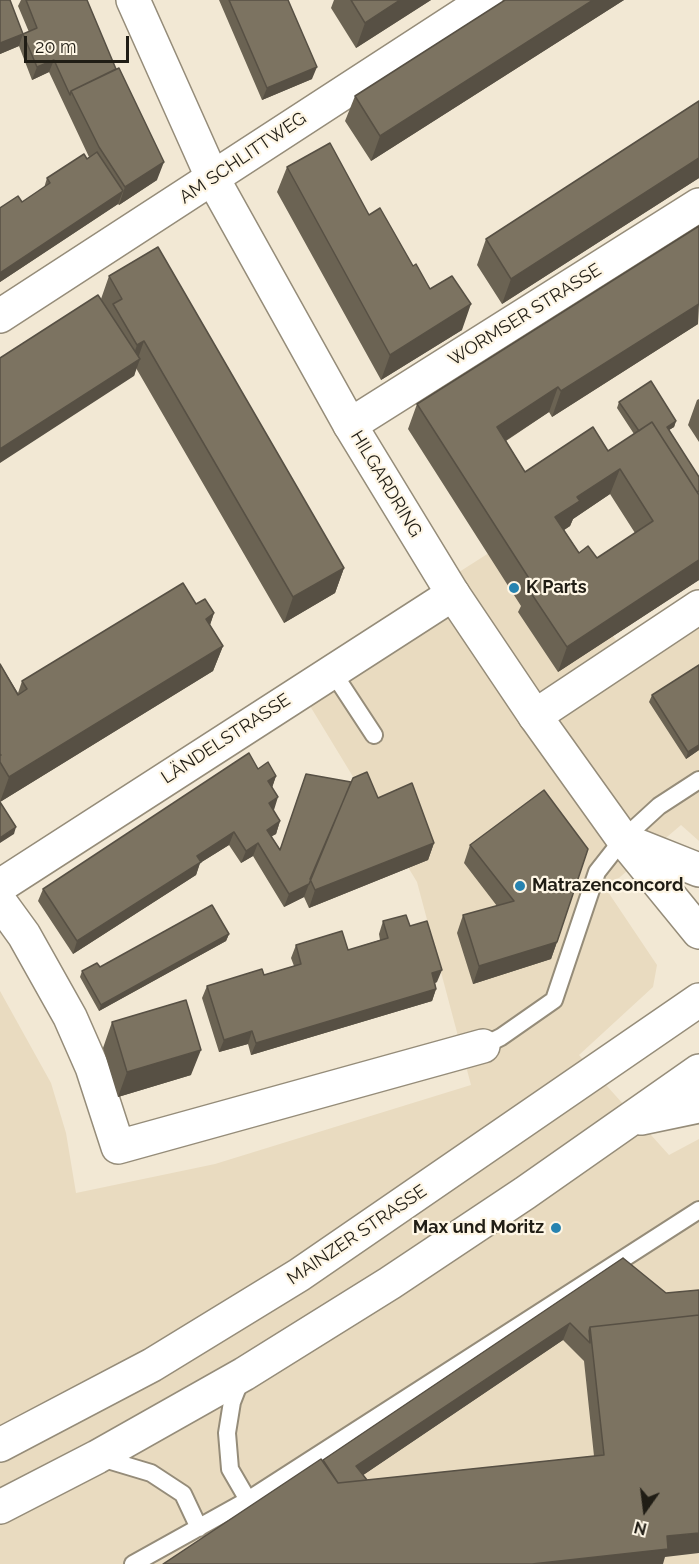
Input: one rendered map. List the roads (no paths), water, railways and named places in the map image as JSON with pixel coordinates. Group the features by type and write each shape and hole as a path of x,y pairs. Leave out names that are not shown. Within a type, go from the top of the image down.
{"street":[{"name":"HILGARDRING","path":"133,0 213,179 350,425 453,594 535,716 623,839 699,932"},
{"name":"AM SCHLITTWEG","path":"0,316 213,179 248,152 486,0"},
{"name":"WORMSER STRASSE","path":"350,425 699,205"},
{"name":"LÄNDELSTRASSE","path":"0,886 453,594"},
{"path":"535,716 699,607"},
{"path":"623,839 699,870"},
{"path":"0,902 24,935 70,1017 92,1066 118,1147 483,1046"},
{"name":"MAINZER STRASSE","path":"0,1445 152,1365 300,1275 699,1000"},
{"path":"0,1507 97,1457 244,1374 390,1283 699,1071"},
{"path":"628,1120 699,1106"}],"lane":[{"path":"332,671 374,735"},
{"path":"483,1046 501,1037 555,1000 597,872 623,839 658,806 699,780"},
{"path":"133,1564 248,1500 699,1210"},
{"path":"244,1374 232,1402 227,1433 230,1469 248,1500"},
{"path":"97,1457 151,1473 183,1494 200,1528"}],"place":[{"name":"K Parts","path":"514,588"},
{"name":"Matrazenconcord","path":"520,886"},
{"name":"Max und Moritz","path":"556,1228"}]}
